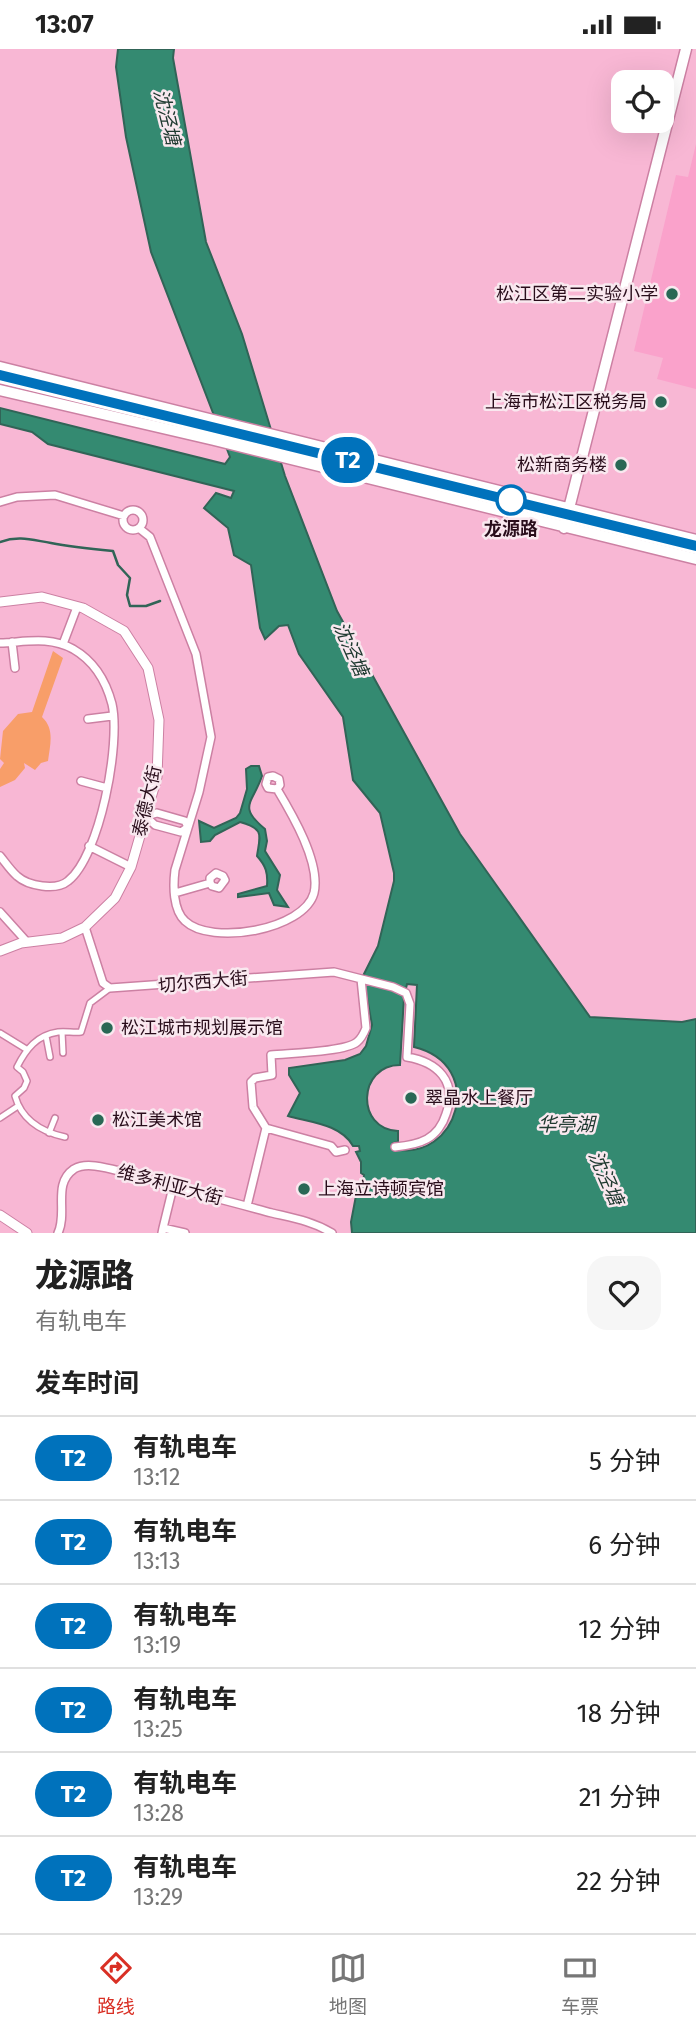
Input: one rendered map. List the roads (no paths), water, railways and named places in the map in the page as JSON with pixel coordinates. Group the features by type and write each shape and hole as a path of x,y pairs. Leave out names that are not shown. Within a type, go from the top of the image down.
{"main road":[{"path":"564,528 686,49"},
{"path":"0,367 696,540"},
{"path":"0,390 215,440 696,559"}],"street":[{"path":"0,502 55,495 124,516"},
{"path":"129,510 137,510 142,519 140,529 131,531 125,528 124,516 129,510"},
{"path":"140,529 150,537 196,654 211,737 175,870 178,909 186,922 201,929 248,932 268,928 304,909 314,892 312,863 293,815 276,789"},
{"name":"泰德大街","path":"0,602 42,597 83,608 124,631 148,668 159,720 157,777 131,867 114,898 85,927"},
{"path":"63,645 77,607"},
{"path":"0,643 37,639 63,645 76,651 102,675 112,706 113,751 103,813 82,864 66,883 47,887 19,878 0,856"},
{"path":"12,642 15,668"},
{"path":"88,719 112,716"},
{"path":"81,781 107,788"},
{"path":"145,816 157,813 185,821 188,827"},
{"path":"145,816 155,825 181,832 188,827"},
{"path":"89,846 131,867"},
{"path":"175,893 210,883"},
{"path":"0,912 27,942"},
{"path":"0,951 27,942 62,938 85,927 103,983 110,988 89,1003 81,1032 62,1032 46,1036 26,1049 17,1067 29,1083 15,1096 18,1106 33,1125 65,1137"},
{"name":"切尔西大街","path":"110,988 334,972 393,987 406,993 410,1004 407,1056 423,1060 439,1071 452,1096 446,1117 435,1134 424,1141 395,1147"},
{"path":"345,1150 335,1152 331,1146 266,1128 253,1107 251,1082 255,1078 272,1075 271,1055 337,1048 356,1043 364,1035 366,1028 361,979"},
{"path":"62,1032 63,1053"},
{"path":"0,1033 26,1049"},
{"path":"46,1036 50,1057"},
{"path":"0,1118 18,1106"},
{"path":"49,1133 55,1118"},
{"path":"247,1206 266,1128"},
{"name":"维多利亚大街","path":"58,1233 63,1221 61,1195 64,1181 71,1171 82,1165 129,1173 173,1187 298,1218 332,1233"},
{"path":"173,1187 162,1230 185,1233"},
{"path":"0,1215 27,1233"}],"water":[{"name":"华亭湖","path":"118,49 174,49 173,58 206,242 242,334 285,476 337,611 460,834 590,1017 682,1022 696,1019 696,1233 352,1233 351,1222 358,1185 363,1185 364,1175 361,1173 361,1162 356,1152 360,1151 359,1146 353,1146 333,1128 288,1116 300,1093 289,1075 289,1068 345,1060 360,1054 366,1046 372,1025 363,976 378,946 394,881 380,813 353,780 343,717 299,654 288,625 279,626 265,639 260,628 251,565 234,555 228,528 204,508 216,493 231,498 234,491 48,444 32,432 0,424 0,408 225,464 230,457 151,252 126,137 116,67","holes":["407,984 417,985 414,1047 437,1057 451,1072 457,1091 455,1110 448,1128 434,1141 416,1149 394,1149 393,1143 398,1142 398,1131 384,1128 374,1120 367,1097 376,1075 386,1068 400,1065 404,997"]},
{"path":"259,766 262,776 249,809 251,815 265,829 265,851 280,875 277,890 288,907 274,905 269,893 238,897 238,894 267,886 266,870 257,856 259,834 254,827 240,822 215,835 210,841 201,842 199,821 214,828 236,818 240,813 247,789 246,769"}],"waterway":[{"path":"0,542 25,539 113,551 118,565 130,578 127,595 130,606 146,606 160,601"}],"tram line":[{"name":"T2","path":"0,375 696,546"},
{"path":"0,379 696,551"}],"place":[{"name":"松江区第二实验小学","path":"672,294"},
{"name":"上海市松江区税务局","path":"661,402"},
{"name":"松新商务楼","path":"621,465"},
{"name":"龙源路","path":"511,500"},
{"name":"松江城市规划展示馆","path":"107,1028"},
{"name":"翠晶水上餐厅","path":"411,1098"},
{"name":"松江美术馆","path":"98,1120"},
{"name":"上海立诗顿宾馆","path":"304,1189"}],"water label":[{"name":"沈泾塘","path":"167,117"},
{"name":"沈泾塘","path":"351,649"},
{"name":"沈泾塘","path":"606,1178"}]}
